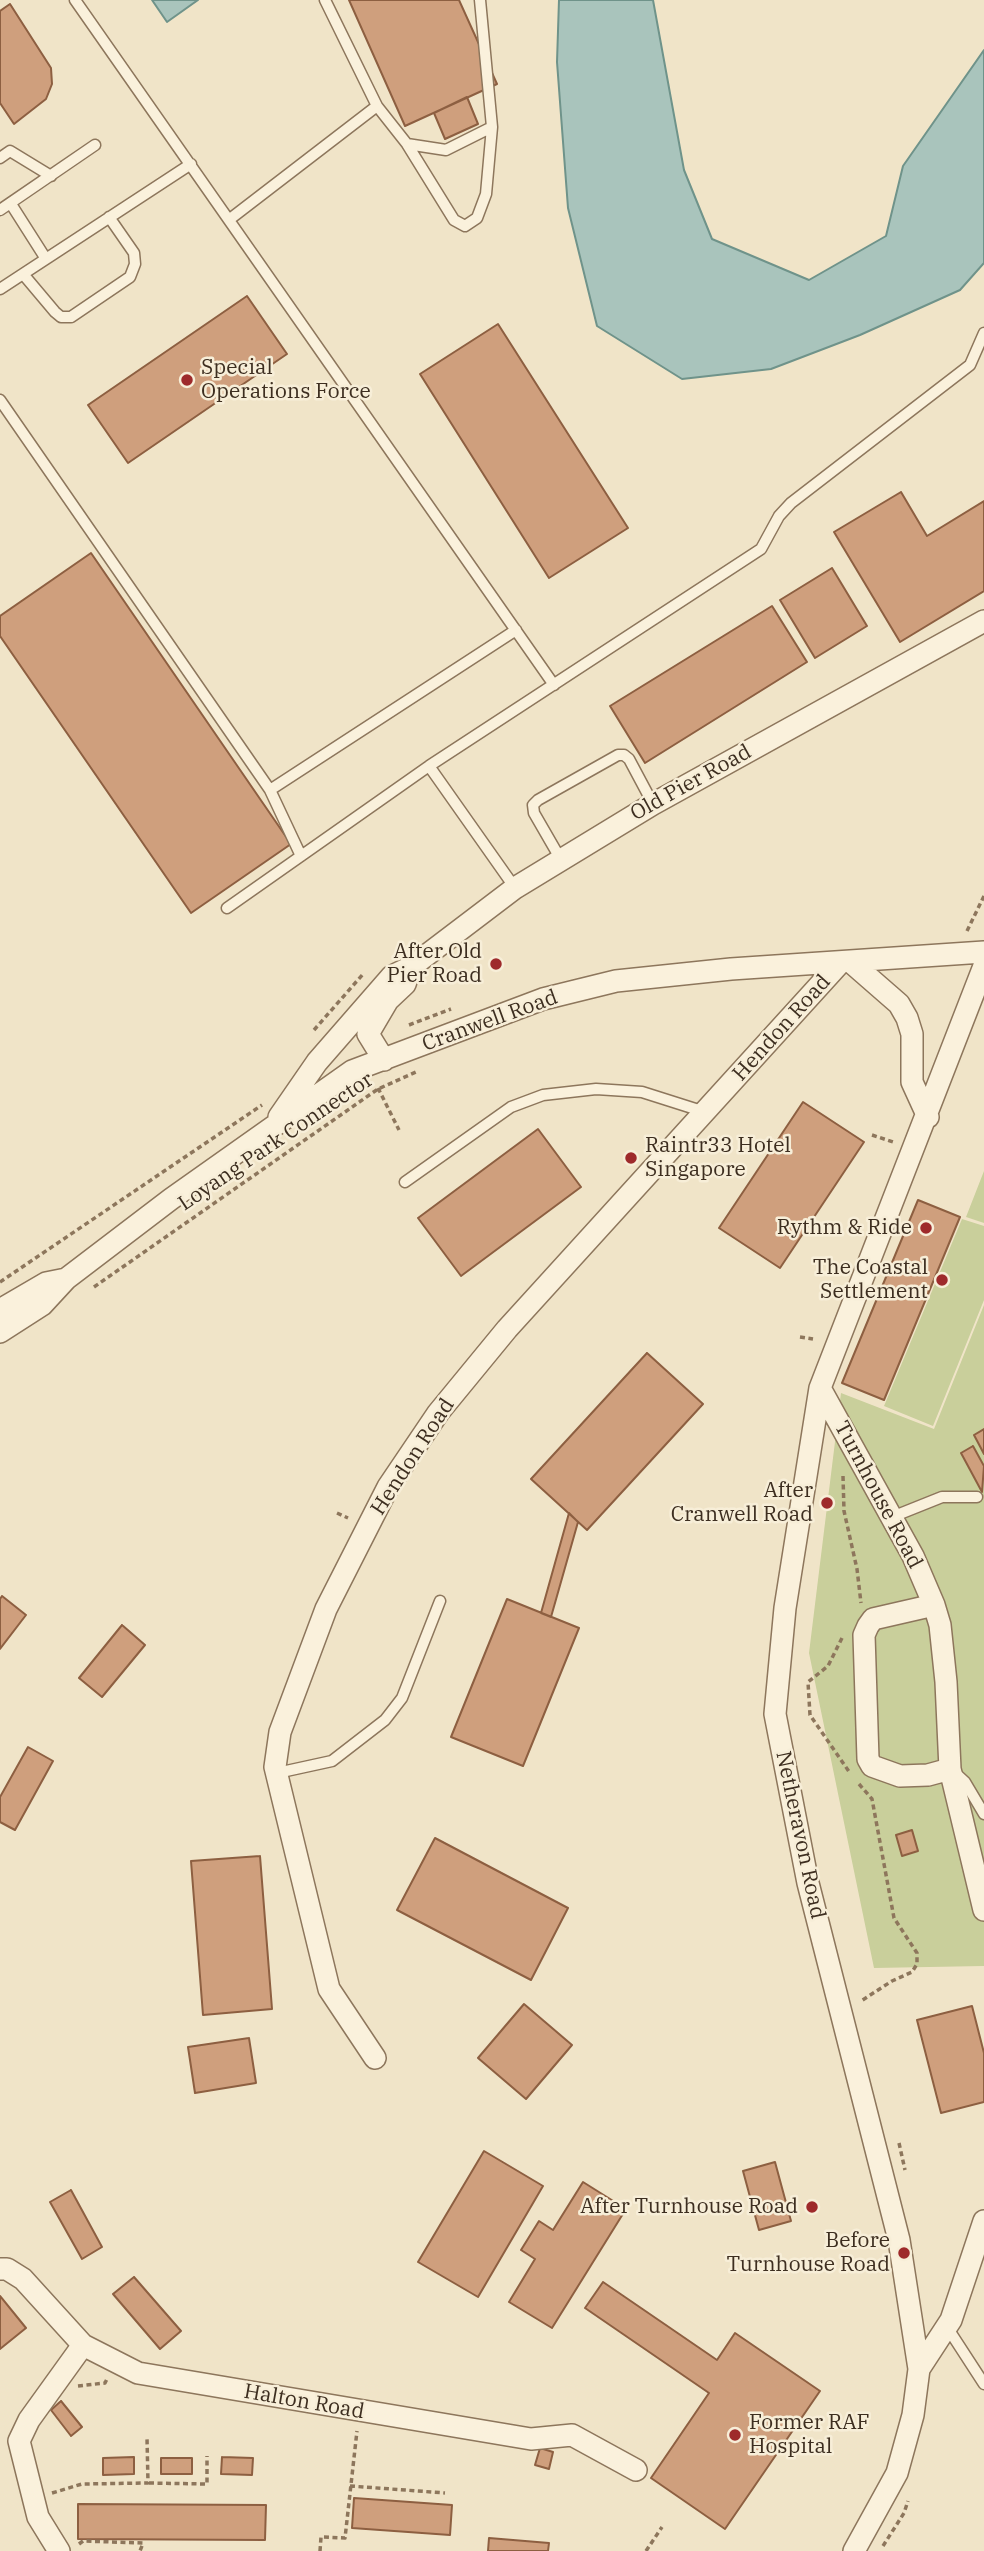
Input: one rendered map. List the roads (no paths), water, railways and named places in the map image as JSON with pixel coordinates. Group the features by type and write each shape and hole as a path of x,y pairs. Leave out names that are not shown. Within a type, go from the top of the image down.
{"street":[{"name":"Old Pier Road","path":"272,1128 317,1062 360,1009 392,976 411,967 515,888 560,858 653,804 984,621"},
{"name":"Cranwell Road","path":"0,1332 42,1305 66,1279 352,1071 543,999 616,981 731,969 984,952"},
{"name":"Hendon Road","path":"375,2058 329,1989 277,1773 280,1732 326,1609 388,1487 438,1413 507,1329 846,963"},
{"path":"846,963 900,1004 912,1034 912,1082 928,1117"},
{"name":"Netheravon Road","path":"854,2551 897,2473 913,2415 919,2369 899,2240 808,1883 775,1714 785,1608 820,1388 893,1194 928,1117 984,966"},
{"name":"Old Pier Road","path":"384,1060 368,1034 388,1000 405,984 411,967"},
{"name":"Old Pier Road","path":"352,1071 345,1038 360,1009"},
{"name":"Cranwell Road","path":"0,1310 46,1283 66,1279"},
{"name":"Turnhouse Road","path":"820,1388 892,1517 934,1605 940,1625 946,1682 950,1769 981,1882 984,1910"},
{"path":"934,1605 873,1619 864,1635 868,1759 872,1766 900,1776 928,1776 950,1769"},
{"path":"919,2369 947,2327 981,2238 984,2221"},
{"name":"Halton Road","path":"0,2269 8,2269 23,2279 83,2345 138,2373 531,2439 572,2435 636,2470"},
{"path":"59,2551 38,2517 10,2441 56,2385 83,2345"}],"lane":[{"path":"75,0 554,685"},
{"path":"325,0 377,106 407,144 454,220 465,226 477,219 486,194 492,127 480,0"},
{"path":"230,219 377,106"},
{"path":"407,144 446,150 492,127"},
{"path":"0,210 95,145"},
{"path":"0,158 10,151 51,176"},
{"path":"0,289 191,164"},
{"path":"11,204 46,259"},
{"path":"23,274 55,312 61,317 71,317 130,277 135,264 134,253 109,217"},
{"path":"227,908 429,766 761,550 779,516 791,503 962,372 975,355 984,333"},
{"path":"0,400 270,790 301,856"},
{"path":"270,790 516,630"},
{"path":"560,858 534,813 534,805 538,800 618,755 624,755 629,759 653,804"},
{"path":"429,766 515,888"},
{"path":"405,1182 511,1107 543,1095 596,1089 642,1092 706,1113"},
{"path":"892,1517 942,1497 977,1496"},
{"path":"277,1773 332,1761 385,1720 402,1698 440,1601"},
{"path":"950,1769 965,1782 984,1814"},
{"path":"947,2327 984,2384"}],"water":[{"path":"152,0 198,0 167,22"},
{"path":"559,0 653,0 684,170 712,239 809,280 886,236 903,166 984,50 984,263 960,290 860,335 771,369 682,379 597,326 568,208 557,62"}],"place":[{"name":"Special Operations Force","path":"187,380"},
{"name":"After Old Pier Road","path":"496,964"},
{"name":"Raintr33 Hotel Singapore","path":"631,1158"},
{"name":"Rythm & Ride","path":"926,1228"},
{"name":"The Coastal Settlement","path":"942,1280"},
{"name":"After Cranwell Road","path":"827,1503"},
{"name":"After Turnhouse Road","path":"812,2207"},
{"name":"Before Turnhouse Road","path":"904,2253"},
{"name":"Former RAF Hospital","path":"735,2435"}]}
